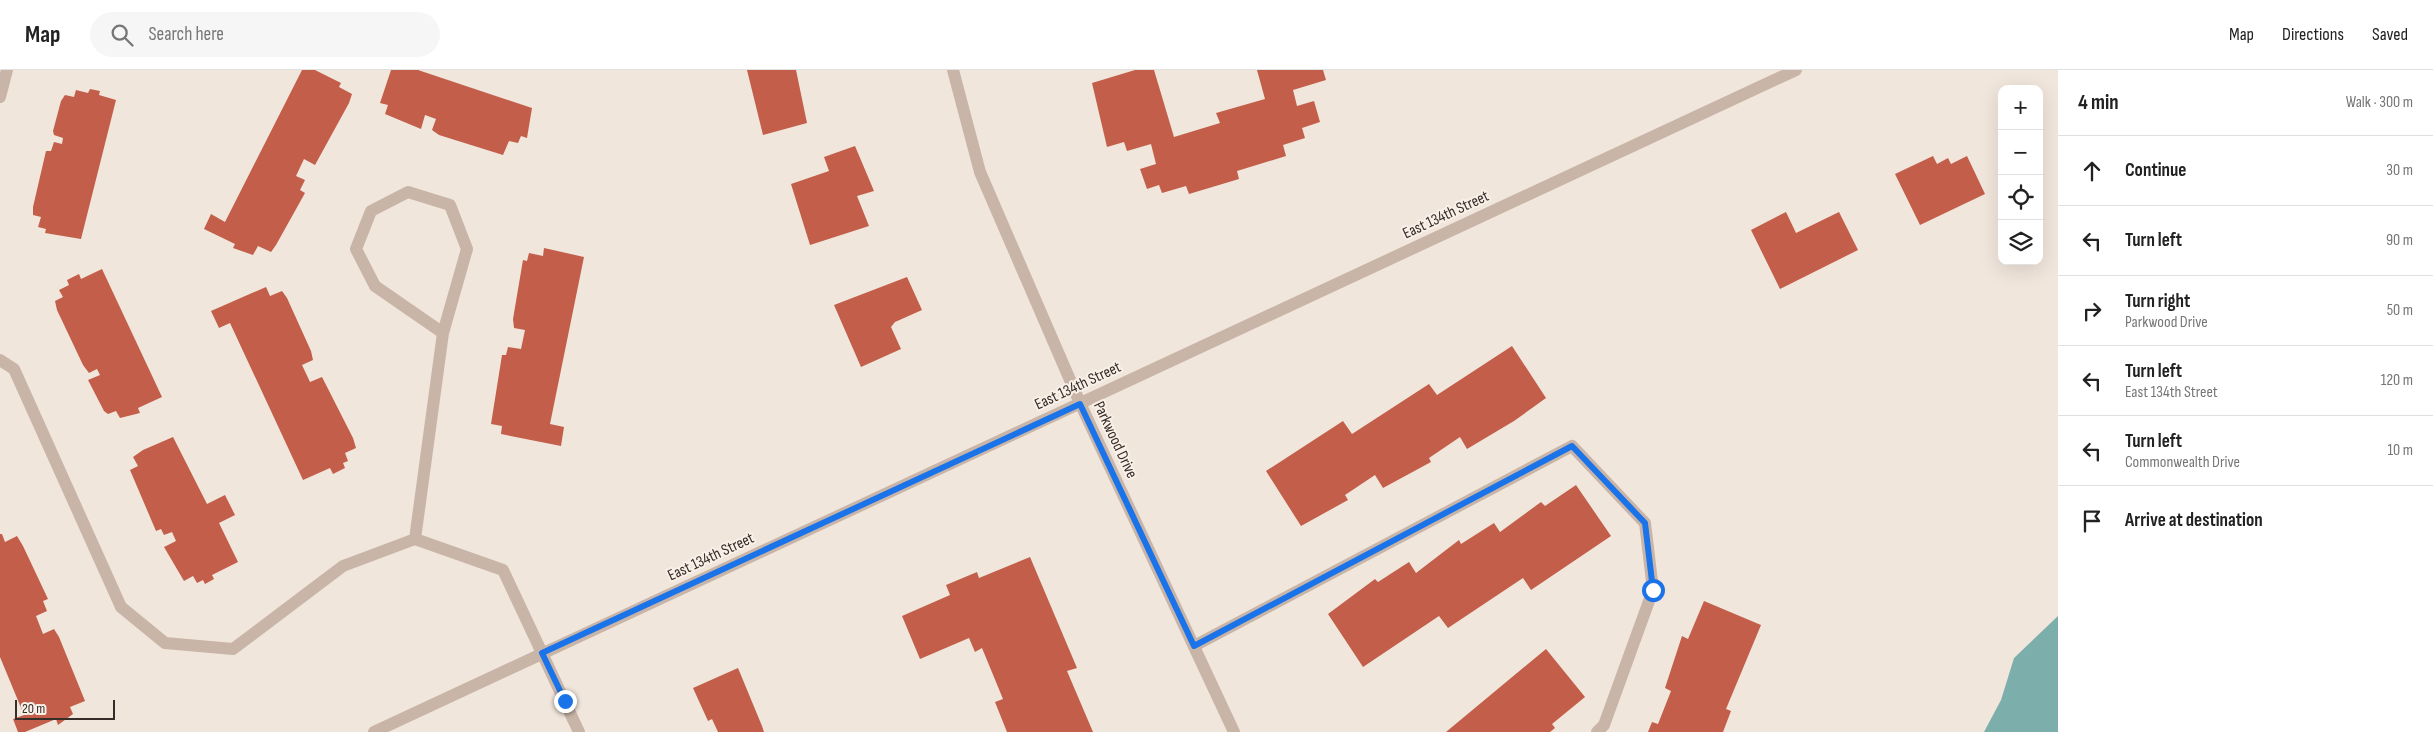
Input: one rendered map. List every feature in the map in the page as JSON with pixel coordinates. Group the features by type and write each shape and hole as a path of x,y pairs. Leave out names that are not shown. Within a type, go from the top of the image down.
{"street":[{"path":"0,98 7,70"},
{"name":"Parkwood Drive","path":"953,70 980,172 1080,404 1234,732"},
{"name":"East 134th Street","path":"374,732 1796,70"},
{"path":"415,538 443,333 467,249 450,205 408,192 371,211 356,248 375,286 443,333"},
{"path":"0,360 14,369 121,607 165,643 233,649 343,566 415,538 503,570 579,732"},
{"path":"1194,646 1572,446 1645,523 1653,590 1604,725 1597,732"}],"water":[{"path":"2058,616 2058,732 1984,732 2001,700 2014,658"}],"building":[{"path":"302,70 315,70 341,83 339,87 352,94 315,165 304,159 296,176 305,180 300,190 305,193 276,245 271,252 258,246 253,255 233,248 235,244 204,229 211,214 225,222"},
{"path":"391,70 418,70 532,108 527,138 521,136 518,143 509,141 503,155 439,135 432,130 436,119 425,115 421,129 385,114 388,105 380,103"},
{"path":"747,70 796,70 807,123 763,135"},
{"path":"1135,70 1154,70 1174,137 1220,123 1216,113 1265,99 1257,70 1323,70 1326,80 1293,90 1297,106 1314,101 1320,122 1302,128 1305,138 1283,145 1286,156 1237,171 1239,179 1189,194 1186,186 1162,193 1159,185 1147,189 1140,169 1156,164 1151,144 1127,151 1124,142 1107,147 1092,83"},
{"path":"90,89 100,91 99,95 116,100 81,239 45,233 46,229 38,227 41,217 33,215 33,207 46,151 51,151 54,142 62,144 63,138 54,135 53,131 61,101 65,95 74,97 76,90 88,93"},
{"path":"855,146 874,191 857,196 869,226 810,245 791,184 829,171 824,157"},
{"path":"1933,156 1937,164 1948,158 1951,164 1967,156 1985,194 1920,225 1895,174"},
{"path":"1786,212 1796,233 1839,212 1858,250 1780,289 1751,230"},
{"path":"544,248 584,257 550,424 564,427 561,446 501,434 502,426 491,424 502,355 506,355 508,347 521,349 525,330 514,328 513,319 523,260 527,261 529,253 543,256"},
{"path":"102,269 162,397 138,408 140,413 120,418 116,411 108,414 104,411 88,380 100,375 97,369 89,373 83,365 57,310 55,301 63,297 59,290 69,285 67,280 79,274 81,279"},
{"path":"907,277 922,310 895,322 891,327 901,349 861,367 834,305"},
{"path":"266,287 270,296 282,291 287,298 311,351 313,360 302,365 310,382 322,377 353,438 356,448 345,453 348,461 343,463 345,468 333,474 330,468 303,480 230,323 219,328 211,311"},
{"path":"1512,346 1546,398 1514,421 1467,449 1460,437 1429,458 1431,462 1383,488 1375,475 1345,495 1348,500 1301,526 1266,471 1343,421 1352,434 1429,384 1437,395"},
{"path":"173,437 207,504 225,495 235,515 219,523 238,562 212,575 214,579 205,584 203,580 197,583 193,576 184,581 164,547 176,541 172,532 164,535 161,529 156,531 130,470 138,466 133,457 143,450"},
{"path":"1576,485 1611,536 1531,590 1523,578 1448,628 1439,616 1363,667 1328,614 1375,579 1378,582 1409,562 1416,573 1459,540 1461,544 1494,523 1500,532 1541,502 1545,506"},
{"path":"0,534 2,534 5,542 17,536 23,546 48,599 43,601 47,611 36,616 43,634 54,629 85,701 70,707 73,714 58,725 56,719 25,732 18,732 13,719 24,715 0,657"},
{"path":"1030,557 1077,668 1067,671 1093,732 1007,732 995,702 1003,699 982,648 975,652 969,638 920,659 902,616 950,595 946,585 977,572 979,578"},
{"path":"1704,601 1761,625 1726,709 1731,711 1723,732 1648,732 1652,722 1658,724 1671,691 1665,688 1682,636 1688,639"},
{"path":"1546,649 1585,697 1552,724 1555,728 1550,732 1446,732"},
{"path":"738,668 764,732 718,732 712,719 708,721 693,688"}],"route":[{"path":"565,701 542,653 1080,404 1194,646 1572,446 1645,523 1653,590"}]}
